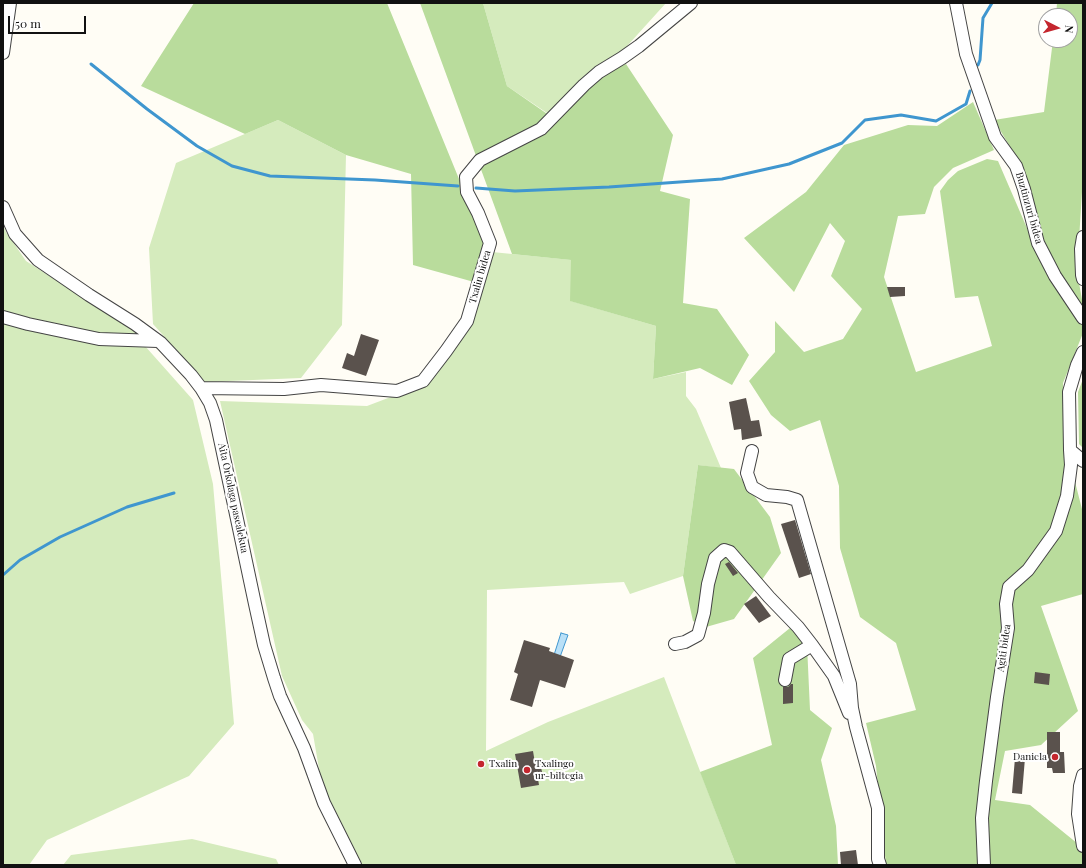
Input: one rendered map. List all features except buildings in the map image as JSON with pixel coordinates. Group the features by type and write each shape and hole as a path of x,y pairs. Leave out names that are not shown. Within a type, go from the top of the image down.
{"street":[{"path":"3,53 10,3"},
{"name":"Txalin bidea","path":"202,388 284,389 321,385 397,391 423,381 467,321 490,243 478,213 467,192 466,177 480,160 541,129 584,85 599,72 639,46 691,3"},
{"name":"Buztinzuri bidea","path":"956,3 966,54 994,137 1016,166 1024,189 1038,243 1055,276 1083,318"},
{"name":"Aita Orkolaga pasealekua","path":"3,207 15,234 38,260 135,324 158,341 178,360 202,388 210,403 216,420 264,645 274,678 280,696 304,748 324,803 356,865"},
{"path":"1083,237 1081,249 1083,279"},
{"path":"3,317 28,324 99,339 158,341"},
{"name":"Agiti bidea","path":"984,865 983,810 997,697 1008,628 1006,604 1009,587 1028,570 1056,531 1067,496 1071,465 1069,392 1077,365 1083,352"},
{"path":"1070,450 1083,461"},
{"path":"752,451 747,473 752,487 766,495 787,497 797,500 850,684 852,708 856,726 878,808 878,859 880,865"},
{"path":"675,644 685,642 698,635 704,613 708,584 715,558 724,550 730,552 769,597 798,627 812,645 834,676 844,702 856,726"},
{"path":"785,680 789,659 812,645"},
{"path":"1083,775 1080,786 1078,814 1083,846"}],"green space":[{"path":"194,3 387,3 484,240 474,282 413,265 411,174 346,155 278,120 245,134 141,86"},
{"path":"420,3 483,3 507,86 556,120 601,75 626,64 673,135 660,191 690,199 683,303 717,309 749,355 732,385 700,368 653,379 656,326 570,301 571,260 512,254"},
{"path":"483,3 666,3 619,55 585,75 550,115 507,86"},
{"path":"1057,3 1083,3 1083,192 1077,272 1083,312 1041,242 1021,165 994,120 1044,112 1052,48 1078,48 1078,8 1057,8"},
{"path":"973,102 994,150 953,168 934,187 925,214 898,216 884,277 916,372 992,346 978,296 955,298 940,191 948,180 958,171 987,159 998,161 1033,242 1052,281 1083,326 1083,333 1063,383 1063,435 1083,513 1083,594 1041,606 1078,711 1041,745 1005,751 995,800 1030,805 1083,848 1083,865 886,865 876,766 866,723 916,710 896,643 860,617 840,548 839,486 820,420 790,431 771,415 749,381 775,352 775,321 804,352 843,339 862,309 831,276 845,241 830,223 794,292 744,238 806,192 844,145 908,125 937,126"},
{"path":"278,120 346,155 342,325 301,378 205,382 153,324 149,248 176,163"},
{"path":"3,225 6,232 26,261 138,333 145,346 193,400 213,484 234,724 189,776 47,840 29,865 3,865"},
{"path":"492,252 572,260 571,301 656,326 653,379 686,372 686,396 696,409 721,468 698,465 683,576 630,594 624,582 487,590 486,751 548,722 664,677 736,865 359,865 322,786 313,734 302,720 282,676 220,401 367,406 396,395 446,360"},
{"path":"1083,379 1083,448 1079,444 1078,392"},
{"path":"698,465 734,469 770,517 781,553 734,619 706,627 693,621 683,576"},
{"path":"790,628 807,645 810,710 832,728 821,760 836,826 838,865 736,865 700,772 772,745 753,658"},
{"path":"192,839 276,859 279,865 63,865 71,855"}],"water":[{"path":"561,633 568,635 560,657 554,655"}],"waterway":[{"path":"978,65 980,60 983,18 992,3"},
{"path":"91,64 147,109 197,146 232,166 270,176 375,180 458,186"},
{"path":"476,188 515,191 609,187 722,179 789,164 842,143 865,120 901,115 936,121 966,104 970,91"},
{"path":"3,575 20,560 60,537 127,507 174,493"}],"place":[{"name":"Daniela","path":"1055,757"},
{"name":"Txalin","path":"481,764"},
{"name":"Txalingo ur-biltegia","path":"527,770"}]}
